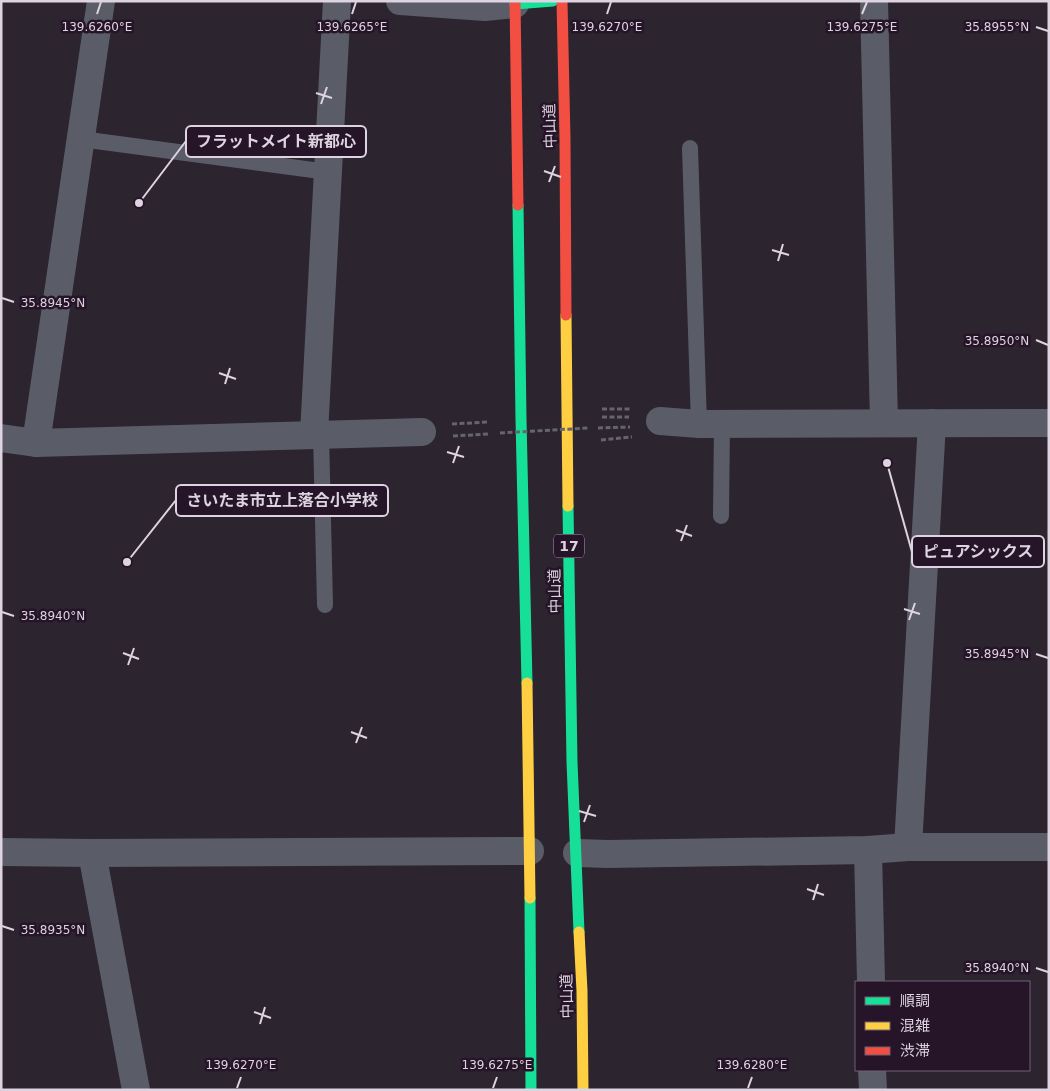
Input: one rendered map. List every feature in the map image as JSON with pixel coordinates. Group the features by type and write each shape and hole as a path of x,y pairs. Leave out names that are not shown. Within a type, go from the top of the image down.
{"main road":[{"path":"515,3 553,1"},
{"name":"中山道","path":"562,1 572,742 582,991 583,1090"},
{"name":"中山道","path":"515,3 521,419 528,647 531,1090"}],"street":[{"path":"36,444 101,1"},
{"path":"317,434 336,1"},
{"path":"400,1 485,6 515,3"},
{"path":"874,1 884,423"},
{"path":"660,421 711,424 1049,423"},
{"path":"908,847 932,423"},
{"path":"1,438 36,444 422,432"},
{"path":"577,853 868,850 908,847 1049,847"},
{"path":"868,850 871,981"},
{"path":"1,852 530,851"},
{"path":"92,853 136,1090"},
{"path":"872,1071 873,1090"}],"lane":[{"path":"81,139 328,172"},
{"path":"690,148 711,424 721,516"},
{"path":"317,434 325,605"}],"path":[{"path":"602,418 614,417"},
{"path":"500,433 633,427"},
{"path":"452,436 490,434"}],"traffic: fast":[{"path":"515,4 553,1"},
{"path":"518,205 527,683"},
{"path":"568,506 572,762 579,932"},
{"path":"530,898 531,1090"}],"traffic: slow":[{"path":"566,315 568,506"},
{"path":"527,683 530,898"},
{"path":"579,932 582,991 583,1090"}],"traffic: jam":[{"path":"515,1 518,205"},
{"path":"562,1 566,315"}],"place":[{"name":"フラットメイト新都心","path":"139,203"},
{"name":"ピュアシックス","path":"887,463"},
{"name":"さいたま市立上落合小学校","path":"127,562"}]}
